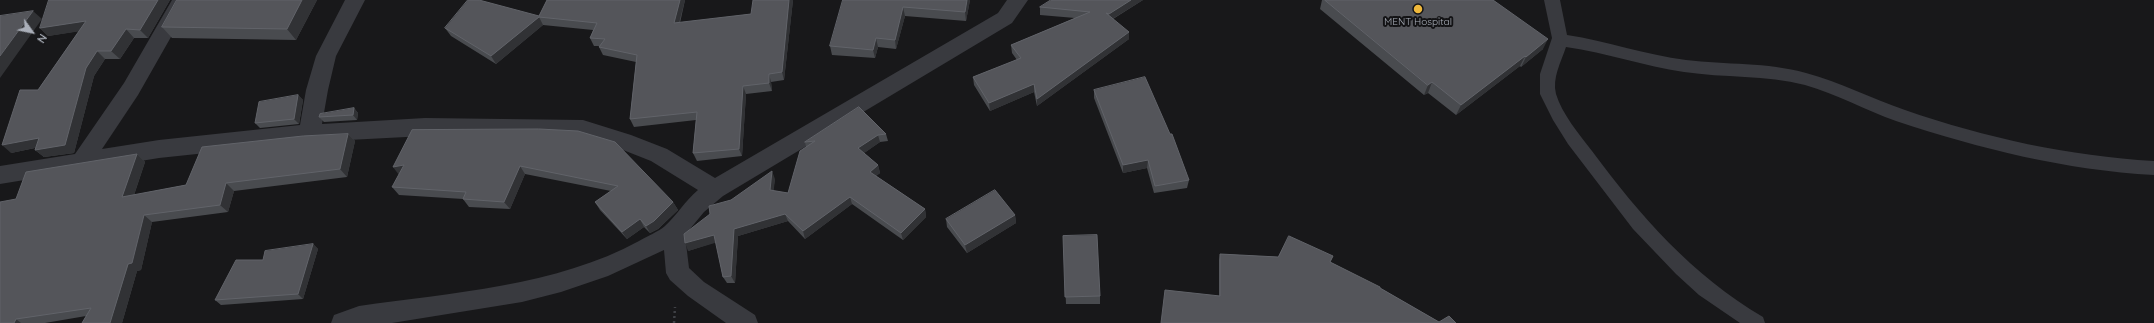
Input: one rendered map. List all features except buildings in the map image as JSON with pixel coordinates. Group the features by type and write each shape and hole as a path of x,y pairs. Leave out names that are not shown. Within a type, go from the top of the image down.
{"street":[{"path":"82,161 131,89 182,0"},
{"path":"310,133 317,90 326,56 355,0"},
{"path":"343,323 359,317 501,295 562,281 648,249 673,232 696,205 715,190 1005,18 1018,0"},
{"path":"0,174 159,149 310,133 493,126 583,129 623,141 659,155 715,190"},
{"path":"673,232 678,273 696,289 746,323"}],"lane":[{"path":"1552,0 1559,40 1549,69 1548,94 1571,135 1616,198 1685,271 1737,312 1756,323"},
{"path":"1559,40 1617,50 1670,64 1704,69 1783,74 1835,88 1897,115 1940,129 2023,152 2117,167 2154,168"}],"place":[{"name":"MENT Hospital","path":"1418,9"}]}
